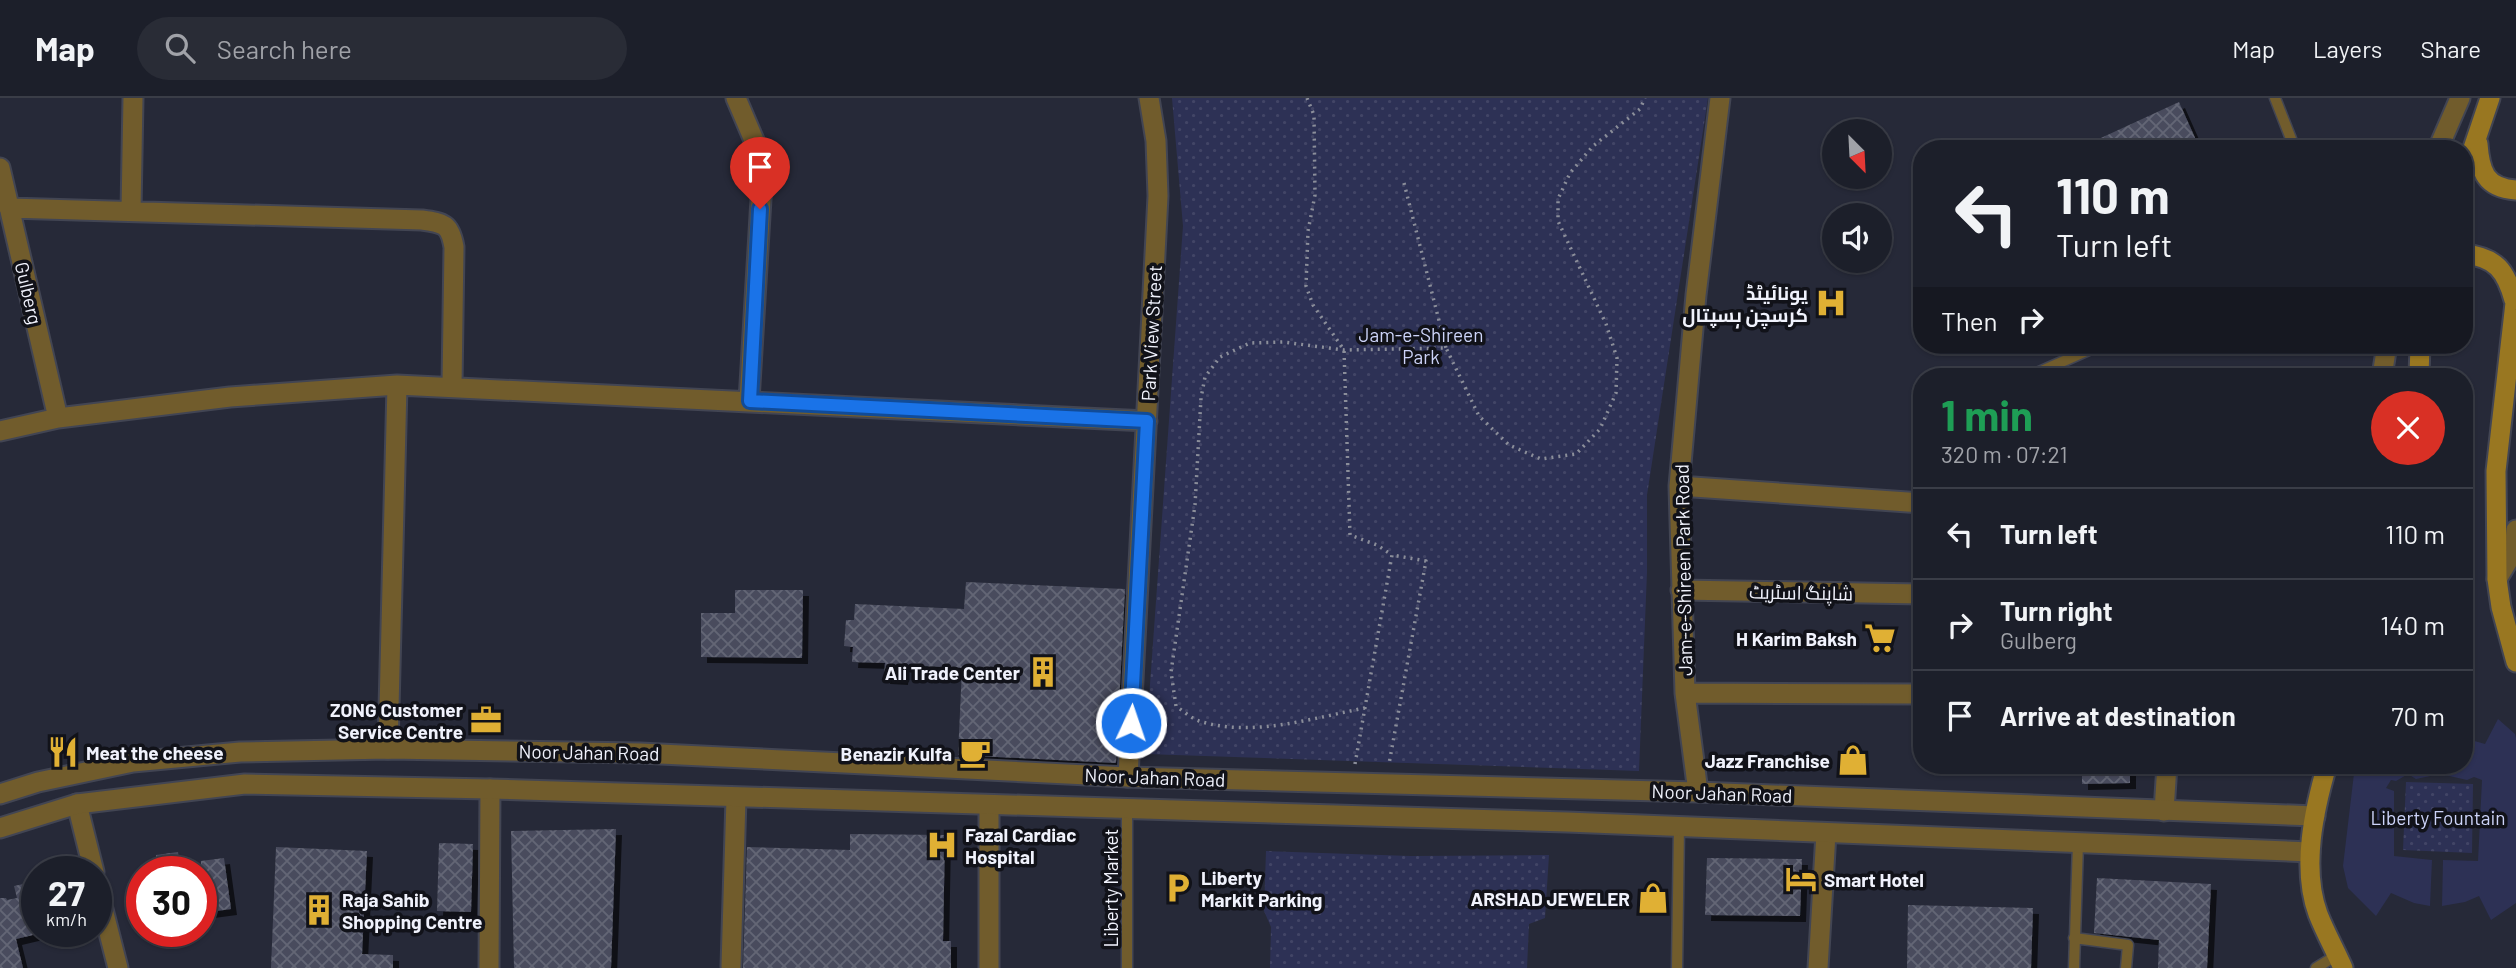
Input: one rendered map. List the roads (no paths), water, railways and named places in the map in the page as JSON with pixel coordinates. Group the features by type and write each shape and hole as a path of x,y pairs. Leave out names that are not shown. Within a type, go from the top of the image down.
{"main road":[{"path":"2473,148 2490,98"},
{"path":"2477,136 2480,166 2487,179 2500,188 2516,190"},
{"path":"2473,255 2501,268 2515,297 2496,471 2497,579 2501,607 2516,662"},
{"path":"2325,774 2310,852 2317,912 2340,961"}],"street":[{"path":"131,212 133,98"},
{"path":"736,98 759,152 762,182 750,401"},
{"name":"Park View Street","path":"1128,777 1158,195 1156,141 1149,98"},
{"name":"Jam-e-Shireen Park Road","path":"1698,792 1685,693 1679,486 1696,295 1720,98"},
{"path":"2442,140 2460,98"},
{"name":"Gulberg","path":"0,169 58,418"},
{"path":"9,208 442,222 452,233 454,247 452,386"},
{"path":"0,431 58,418 230,397 397,385 1147,421"},
{"path":"388,749 397,385"},
{"path":"1679,486 1913,502"},
{"path":"2497,579 2515,551 2516,530"},
{"name":"شاپنگ اسٹریٹ","path":"1681,590 1913,594"},
{"path":"1685,693 1913,694"},
{"name":"Noor Jahan Road","path":"0,794 38,782 133,762 240,752 388,749 640,752 1128,777 1698,792 2315,816"},
{"path":"2164,811 2166,774"},
{"name":"Noor Jahan Road","path":"0,828 77,804 245,784 1127,808 2310,852"},
{"path":"489,968 490,789"},
{"path":"731,966 736,798"},
{"path":"77,804 90,856"},
{"path":"989,805 989,968"},
{"path":"1818,968 1826,833"},
{"path":"112,945 118,968"}],"lane":[{"path":"2275,98 2291,140"},
{"path":"2048,368 2080,354"},
{"name":"Liberty Market","path":"1127,808 1127,968"},
{"path":"1677,968 1679,827"},
{"path":"2074,968 2078,843"},
{"path":"2074,937 2128,945 2126,968"},
{"path":"2316,968 2340,961"}],"place":[{"name":"یونائیٹڈ کرسچن ہسپتال","path":"1831,303"},
{"name":"H Karim Baksh","path":"1880,638"},
{"name":"Ali Trade Center","path":"1043,672"},
{"name":"ZONG Customer Service Centre","path":"486,720"},
{"name":"Meat the cheese","path":"63,752"},
{"name":"Benazir Kulfa","path":"975,753"},
{"name":"Jazz Franchise","path":"1853,760"},
{"name":"Fazal Cardiac Hospital","path":"942,845"},
{"name":"Smart Hotel","path":"1801,879"},
{"name":"Liberty Markit Parking","path":"1178,888"},
{"name":"ARSHAD JEWELER","path":"1653,898"},
{"name":"Raja Sahib Shopping Centre","path":"319,910"}],"park label":[{"name":"Jam-e-Shireen Park","path":"1421,345"},
{"name":"Liberty Fountain","path":"2438,817"}]}
